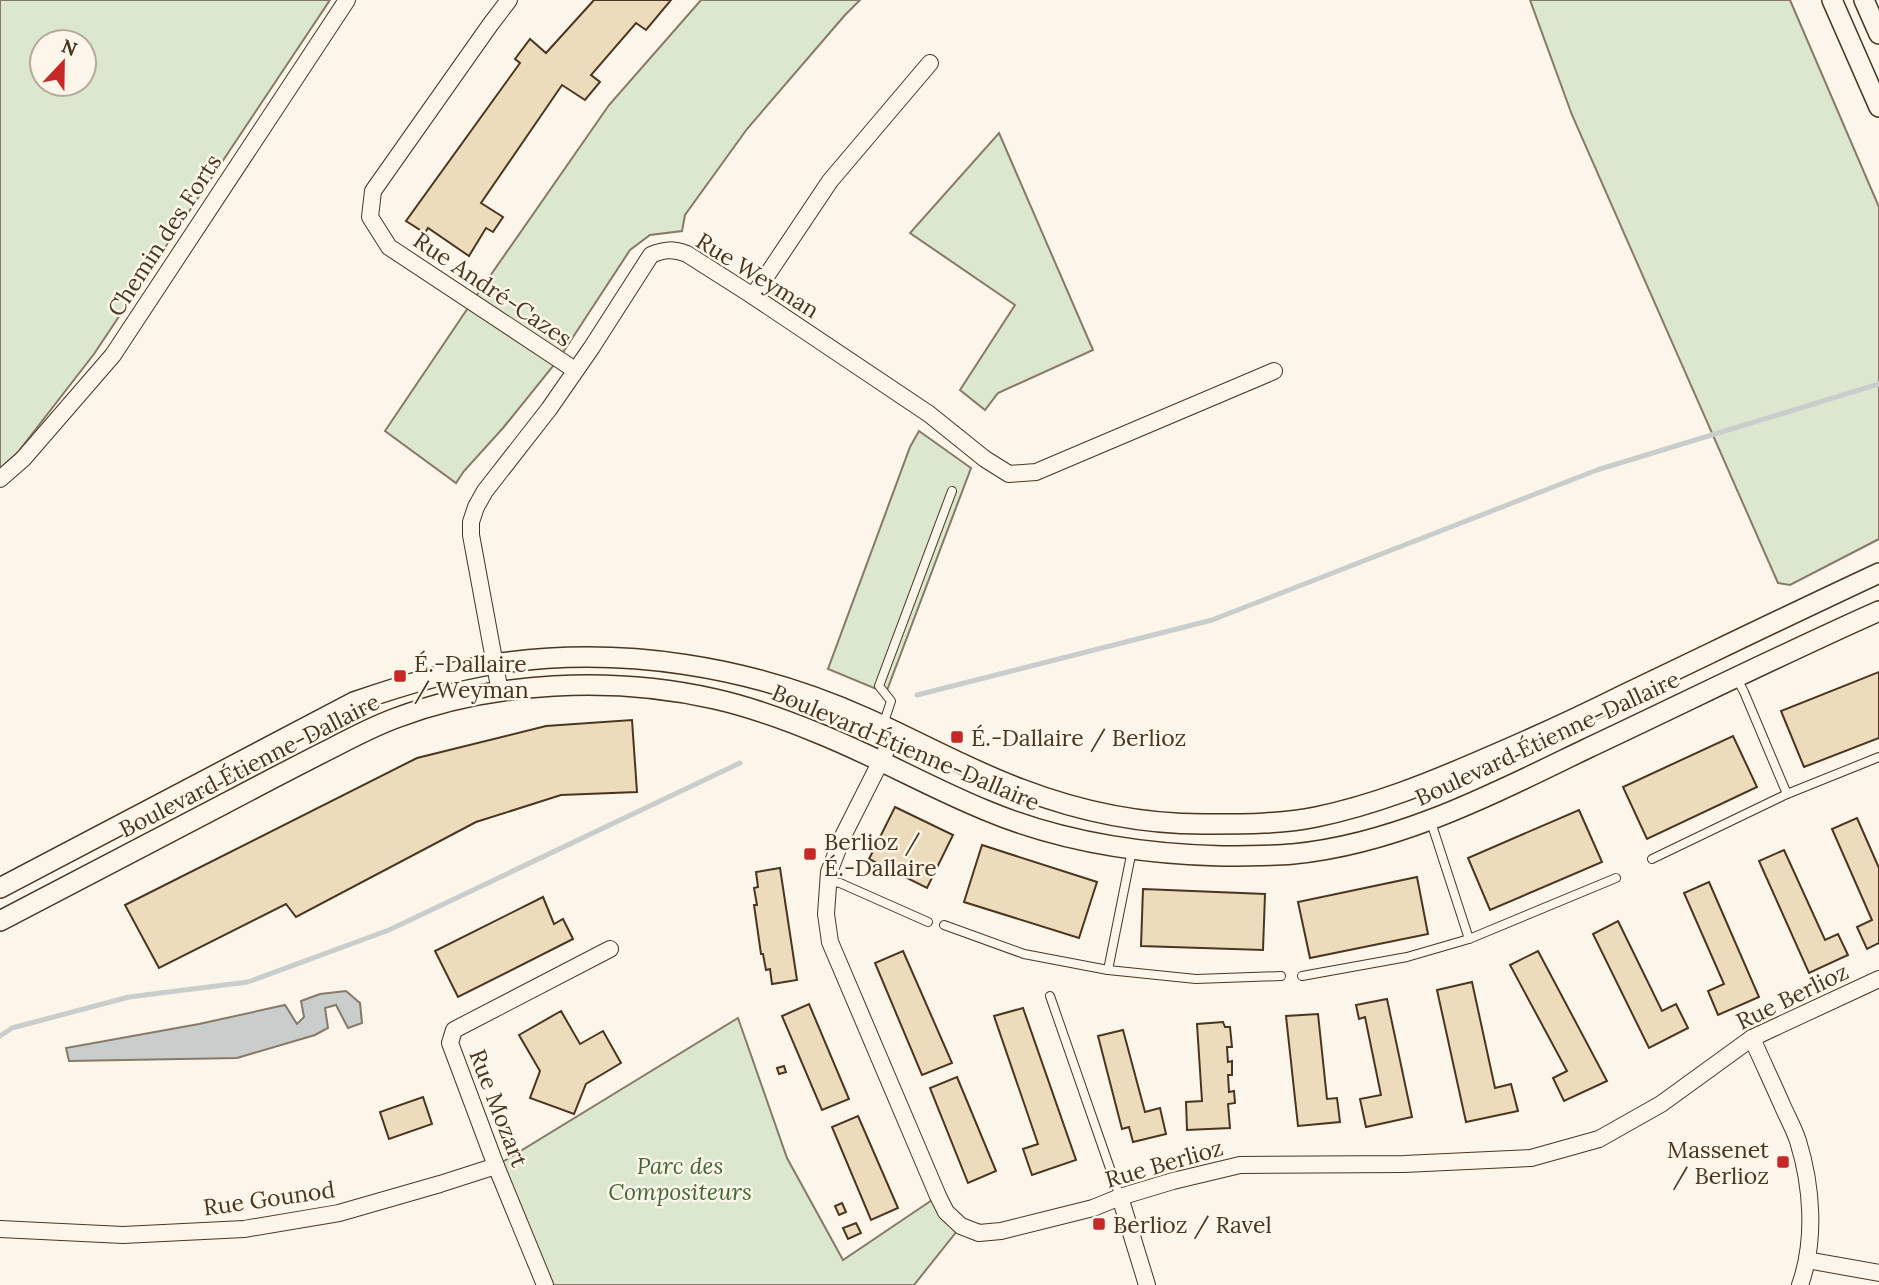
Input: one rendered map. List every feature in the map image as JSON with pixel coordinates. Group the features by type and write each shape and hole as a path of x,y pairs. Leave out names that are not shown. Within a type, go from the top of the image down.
{"street":[{"name":"Chemin des Forts","path":"0,479 23,459 113,355 346,0"},
{"name":"Rue André-Cazes","path":"509,0 373,191 370,217 389,247 575,370"},
{"path":"1832,0 1879,107"},
{"path":"1864,0 1879,34"},
{"path":"753,296 830,181 930,63"},
{"name":"Rue Weyman","path":"500,692 473,550 471,522 476,507 485,491 549,409 651,255 664,250 687,254 929,414 985,459 1009,474 1036,472 1274,371"},
{"name":"Boulevard Étienne-Dallaire","path":"0,888 354,702 395,687 495,664 589,656 691,664 802,693 830,702 889,728 1019,789 1067,805 1106,814 1154,821 1207,824 1311,818 1367,805 1443,777 1552,730 1879,573"},
{"name":"Boulevard Étienne-Dallaire","path":"0,921 377,726 424,708 536,687 643,688 720,700 780,718 880,760 988,812 1087,843 1188,855 1240,856 1292,854 1350,845 1430,819 1504,789 1879,611"},
{"name":"Rue Berlioz","path":"889,728 880,760 843,835 829,872 826,914 830,942 946,1212 961,1226 979,1233 1001,1231 1093,1208 1173,1181 1240,1165 1404,1164 1531,1158 1599,1139 1661,1104 1752,1038 1879,979"},
{"name":"Rue Mozart","path":"545,1285 496,1166 450,1043 454,1030 610,949"},
{"path":"1752,1038 1797,1138 1805,1168 1810,1207 1809,1245 1800,1285"},
{"name":"Rue Gounod","path":"0,1229 123,1235 244,1229 339,1213 496,1166"},
{"path":"1120,1197 1147,1285"},
{"path":"1807,1260 1879,1273"}],"lane":[{"path":"889,728 891,701 879,686 952,491"},
{"path":"1736,677 1787,794"},
{"path":"1651,859 1787,794 1879,757"},
{"path":"1430,819 1469,939"},
{"path":"1108,970 1132,850"},
{"path":"1302,976 1407,957 1469,939 1616,878"},
{"path":"828,881 840,883 928,922"},
{"path":"944,925 1024,954 1108,970 1196,979 1281,976"},
{"path":"1050,996 1120,1197"}],"green space":[{"path":"0,0 330,0 94,354 18,452 0,469"},
{"path":"701,0 860,0 747,129 685,215 682,231 650,235 630,250 558,360 456,483 385,431 609,105"},
{"path":"1530,0 1790,0 1879,207 1879,539 1790,585 1778,583 1572,115"},
{"path":"999,133 1093,350 998,393 985,410 960,390 1015,305 910,233"},
{"path":"919,431 971,468 886,693 828,669 910,447"},
{"name":"Parc des Compositeurs","path":"738,1018 787,1158 843,1260 938,1196 961,1226 914,1285 545,1285 496,1166"}],"shaded area":[{"path":"346,991 360,1003 362,1023 348,1028 336,1005 325,1008 328,1028 315,1035 237,1058 69,1061 66,1048 285,1005 297,1024 304,1017 301,1001 320,994"}],"building":[{"path":"594,0 671,0 646,30 636,23 591,75 600,82 585,100 562,85 481,203 503,217 493,232 486,228 469,256 428,228 425,233 406,221 520,63 515,59 530,39 546,53"},
{"path":"1879,672 1879,738 1804,767 1781,711"},
{"path":"632,720 637,792 561,795 476,822 296,917 286,904 159,968 125,905 417,758 546,726"},
{"path":"1733,736 1757,787 1647,839 1623,787"},
{"path":"895,807 953,835 927,888 869,859"},
{"path":"1579,810 1602,862 1490,910 1468,858"},
{"path":"1857,818 1879,868 1879,943 1867,949 1857,927 1872,920 1832,829"},
{"path":"982,845 1097,882 1079,938 964,902"},
{"path":"1784,850 1825,940 1838,934 1848,955 1809,973 1759,861"},
{"path":"780,868 797,980 772,984 770,969 766,970 761,954 754,888 758,887 756,872"},
{"path":"1417,877 1428,934 1310,958 1298,902"},
{"path":"1709,882 1759,997 1718,1015 1708,991 1724,984 1684,893"},
{"path":"1143,889 1265,894 1263,950 1141,946"},
{"path":"543,897 554,924 563,919 573,939 458,997 435,951"},
{"path":"1618,921 1662,1011 1676,1004 1688,1028 1649,1048 1593,934"},
{"path":"903,951 952,1063 922,1075 875,963"},
{"path":"1538,951 1607,1081 1564,1101 1553,1078 1567,1071 1510,965"},
{"path":"1472,982 1495,1088 1511,1084 1518,1111 1466,1122 1437,990"},
{"path":"1387,999 1412,1117 1366,1127 1360,1099 1381,1095 1365,1017 1359,1019 1356,1005"},
{"path":"809,1004 849,1099 822,1110 782,1016"},
{"path":"1023,1008 1076,1160 1032,1175 1023,1149 1038,1144 994,1016"},
{"path":"561,1011 580,1044 603,1031 621,1063 586,1084 574,1114 530,1098 540,1071 519,1035"},
{"path":"1318,1014 1327,1099 1337,1098 1340,1122 1298,1126 1286,1016"},
{"path":"1223,1022 1225,1027 1230,1027 1232,1047 1227,1047 1228,1062 1232,1061 1232,1075 1228,1075 1229,1092 1234,1091 1235,1103 1228,1104 1230,1128 1187,1130 1186,1102 1202,1101 1197,1024"},
{"path":"1123,1030 1145,1112 1160,1108 1166,1134 1133,1142 1129,1127 1122,1129 1098,1036"},
{"path":"784,1066 786,1072 779,1074 777,1068"},
{"path":"957,1077 996,1171 968,1183 930,1088"},
{"path":"423,1097 432,1124 389,1139 380,1112"},
{"path":"858,1116 898,1208 871,1220 832,1127"},
{"path":"842,1203 846,1212 839,1215 835,1206"},
{"path":"856,1223 861,1233 848,1239 843,1228"}],"waterway":[{"path":"917,695 1212,620 1597,470 1879,384"},
{"path":"0,1036 12,1028 129,997 248,982 389,930 740,763"}],"place":[{"name":"É.-Dallaire / Weyman","path":"400,676"},
{"name":"É.-Dallaire / Berlioz","path":"957,737"},
{"name":"Berlioz / É.-Dallaire","path":"810,854"},
{"name":"Massenet / Berlioz","path":"1783,1162"},
{"name":"Berlioz / Ravel","path":"1099,1224"}]}
